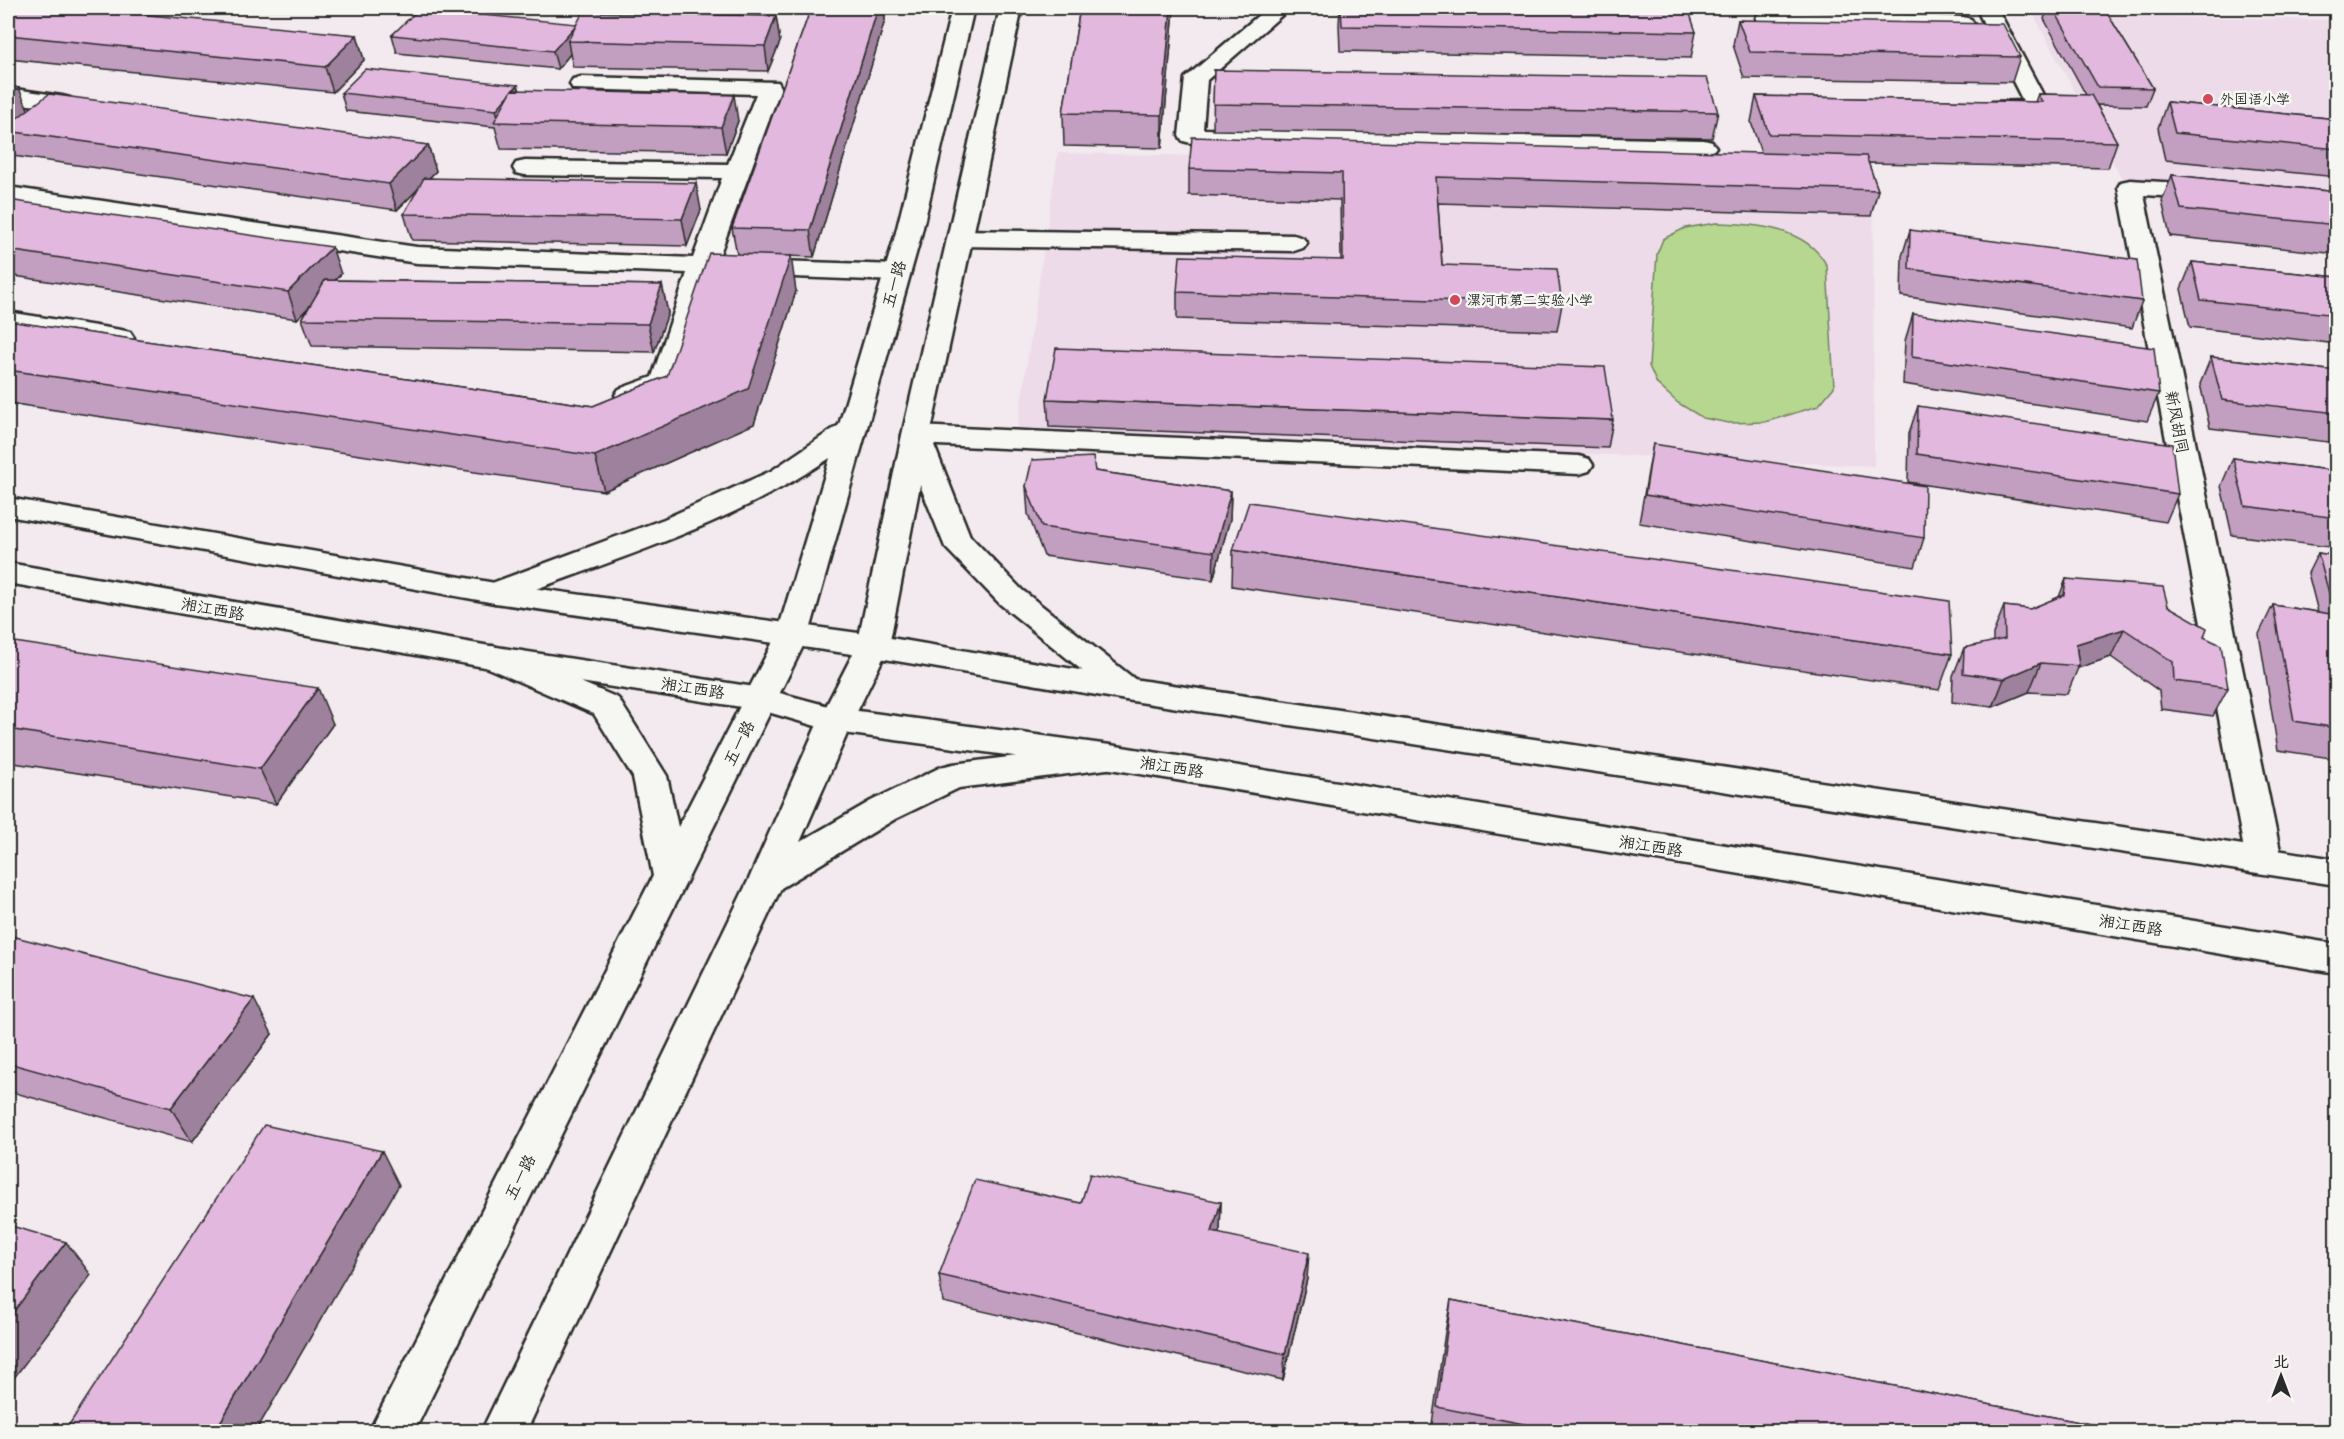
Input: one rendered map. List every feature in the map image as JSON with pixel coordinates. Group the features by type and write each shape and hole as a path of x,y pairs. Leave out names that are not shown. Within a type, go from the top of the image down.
{"street":[{"name":"五一路","path":"391,1431 793,634 908,236 963,8"},
{"path":"503,1431 767,879 837,720 873,646 916,435 1011,8"},
{"path":"1279,8 1196,78 1191,136 1704,147"},
{"path":"1767,18 1990,16 2038,108 1980,107"},
{"path":"1196,78 1232,79"},
{"path":"580,84 770,87 735,171 701,265 664,382 603,405"},
{"path":"8,95 62,103 8,147"},
{"path":"525,168 735,171"},
{"name":"新风胡同","path":"2234,194 2130,187 2264,860"},
{"path":"8,194 417,255 897,273"},
{"path":"960,238 1294,243"},
{"path":"8,320 148,343"},
{"path":"495,593 675,526 781,477 854,429"},
{"path":"916,435 1580,465"},
{"path":"916,435 956,540 1011,597 1126,689"},
{"path":"8,507 495,593 873,646 1126,689 2337,872"},
{"name":"湘江西路","path":"8,573 490,657 760,699 837,720 1110,757 2337,959"},
{"path":"490,657 606,706 650,776 671,878"},
{"path":"767,879 883,810 953,776 1110,757"}],"shaded area":[{"name":"外国语小学","path":"2033,14 2336,20 2336,191 2121,177"},
{"name":"漯河市第二实验小学","path":"1058,153 1873,170 1874,466 1017,430"}],"green space":[{"path":"1716,223 1779,230 1807,243 1827,266 1834,387 1818,406 1765,422 1729,423 1703,418 1678,403 1657,384 1649,366 1657,254 1663,239 1685,228"}],"building":[{"path":"8,8 77,8 357,35 325,67 8,35"},
{"path":"811,8 878,8 810,230 732,228"},
{"path":"1080,8 1171,8 1162,115 1063,113"},
{"path":"1341,8 1688,8 1696,32 1342,26"},
{"path":"2053,8 2104,8 2153,88 2098,87"},
{"path":"419,9 577,24 553,51 392,35"},
{"path":"583,12 776,16 765,46 568,41"},
{"path":"1738,20 2003,24 2020,57 1750,52"},
{"path":"365,69 518,85 496,110 341,93"},
{"path":"1214,70 1707,78 1718,112 1213,104"},
{"path":"8,86 19,88 8,96"},
{"path":"512,90 734,95 721,127 494,122"},
{"path":"49,94 428,145 389,184 8,131 8,125"},
{"path":"2038,94 2091,95 2117,142 1769,134 1756,96 2042,102"},
{"path":"2167,102 2337,119 2337,149 2175,133"},
{"path":"1192,137 1866,156 1878,190 1436,177 1442,265 1557,269 1562,304 1177,292 1180,256 1343,260 1342,173 1189,169"},
{"path":"2172,175 2337,192 2337,225 2181,209"},
{"path":"424,178 696,183 682,219 404,214"},
{"path":"8,200 332,247 288,292 8,250"},
{"path":"1910,230 2137,260 2142,301 1909,269"},
{"path":"709,253 791,256 748,389 595,456 8,370 8,321 593,406 667,376"},
{"path":"2192,262 2337,277 2337,315 2201,300"},
{"path":"325,280 662,285 648,324 302,319"},
{"path":"1913,314 2154,348 2159,393 1912,357"},
{"path":"1056,348 1605,367 1613,420 1047,399"},
{"path":"2211,357 2337,371 2337,413 2222,400"},
{"path":"1918,406 2172,444 2178,494 1917,454"},
{"path":"1653,444 1925,486 1924,538 1645,495"},
{"path":"1093,457 1095,471 1231,491 1214,552 1042,527 1026,486 1032,460"},
{"path":"2233,458 2337,471 2337,518 2245,506"},
{"path":"1249,502 1949,601 1952,654 1233,550"},
{"path":"2318,553 2337,556 2337,615 2335,615"},
{"path":"2066,579 2163,587 2168,606 2207,628 2204,637 2221,645 2228,688 2174,681 2173,662 2124,629 2076,644 2079,666 2041,663 2004,679 1963,673 1964,648 2005,639 2004,606 2030,609 2064,595"},
{"path":"2273,605 2337,615 2337,728 2294,721"},
{"path":"8,641 318,688 260,769 8,729"},
{"path":"8,935 254,999 171,1108 8,1063"},
{"path":"264,1125 382,1151 215,1431 65,1431"},
{"path":"1090,1174 1221,1202 1212,1232 1309,1253 1285,1354 939,1275 975,1180 1081,1203"},
{"path":"8,1225 66,1242 8,1319"},
{"path":"1451,1300 2126,1431 1559,1431 1437,1407"}],"place":[{"name":"外国语小学","path":"2208,99"},
{"name":"漯河市第二实验小学","path":"1455,300"}]}
